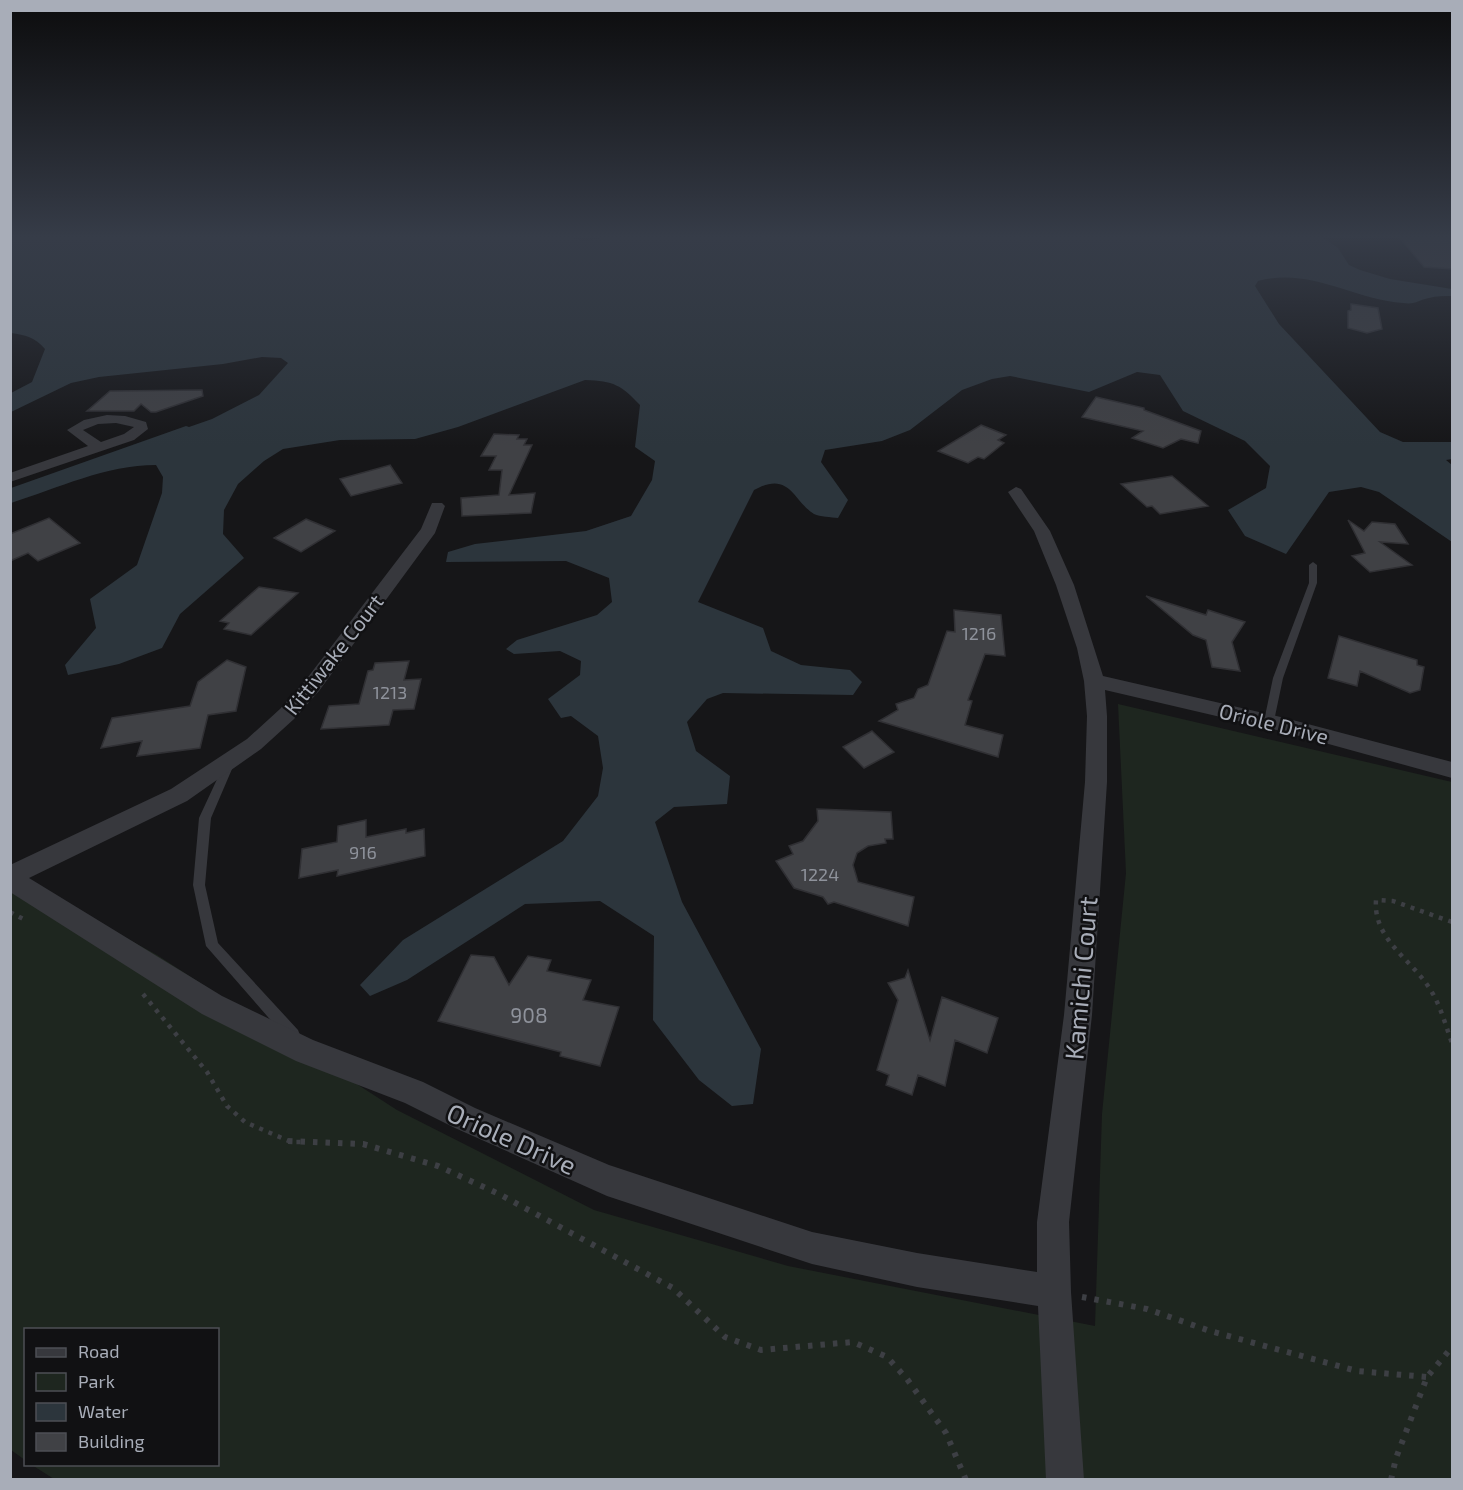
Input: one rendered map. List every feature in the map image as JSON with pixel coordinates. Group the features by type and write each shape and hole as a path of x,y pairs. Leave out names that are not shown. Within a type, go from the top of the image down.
{"street":[{"path":"10,478 100,448"},
{"name":"Kamichi Court","path":"1016,492 1042,531 1065,585 1086,648 1094,681 1097,716 1096,782 1078,1015 1053,1222 1054,1292 1065,1479"},
{"name":"Kittiwake Court","path":"10,878 179,795 230,761 287,714 312,686 429,530 437,506"},
{"name":"Oriole Drive","path":"1094,681 1269,722 1452,770"},
{"name":"Oriole Drive","path":"10,878 212,1005 306,1051 413,1092 465,1118 607,1180 812,1248 917,1270 1054,1292"}],"lane":[{"path":"1269,722 1271,700 1313,583 1313,565"},
{"path":"230,761 205,818 199,885 212,946 306,1051"}],"path":[{"path":"1452,922 1393,901 1376,900 1374,908 1377,924 1429,987 1452,1043"},
{"path":"10,912 30,922"},
{"path":"134,988 143,994 187,1046 207,1072 227,1106 245,1122 291,1142 363,1144 438,1166 499,1194 673,1288 724,1337 761,1350 853,1342 887,1357 907,1379 946,1433 966,1479"},
{"path":"1054,1292 1147,1309 1210,1331 1357,1371 1427,1377"},
{"path":"1391,1479 1396,1458 1427,1377 1452,1347"}],"green space":[{"path":"1118,704 1452,782 1452,1479 54,1479 34,1466 219,1466 219,1328 24,1328 24,1459 11,1450 10,874 157,955 397,1110 594,1210 788,1266 1095,1326 1102,1114 1126,873"}],"water":[{"path":"11,308 1269,308 1279,324 1380,432 1403,442 1452,442 1452,459 1446,460 1452,465 1452,542 1379,492 1361,487 1329,492 1286,554 1245,536 1228,510 1266,488 1270,466 1245,441 1183,411 1160,375 1137,372 1089,392 1010,376 992,379 962,390 910,430 882,441 825,450 821,462 848,500 838,518 814,514 783,485 776,483 754,490 698,602 763,628 771,651 801,665 850,670 862,682 853,695 723,693 707,699 687,722 696,751 730,776 727,804 674,807 655,822 682,902 761,1049 753,1104 732,1106 699,1080 653,1020 654,936 600,901 525,904 407,980 370,996 360,985 403,940 563,841 598,796 603,768 598,736 571,716 561,718 548,699 580,675 581,661 560,651 514,654 506,649 517,640 597,615 612,602 609,578 566,561 446,562 448,552 475,544 586,531 631,516 652,480 655,461 635,447 640,405 616,385 585,380 458,427 415,439 340,440 283,449 264,461 238,484 224,510 223,534 244,558 180,614 162,648 119,664 68,675 65,665 96,628 90,599 137,565 162,493 163,477 156,465 119,469 82,478 11,503 11,488 186,426 212,419 259,395 288,363 281,358 262,357 223,364 99,377 71,383 11,412 11,393 32,382 45,349 30,337 11,333"}],"building":[{"path":"1351,308 1378,308 1382,329 1367,333 1348,328 1348,311"},
{"path":"202,390 203,396 156,412 151,412 141,404 134,411 87,411 110,391"},
{"path":"1096,397 1144,408 1144,410 1201,431 1198,443 1181,439 1163,448 1132,438 1143,431 1082,417"},
{"path":"981,425 1006,435 998,440 1004,443 984,459 978,457 968,463 938,451"},
{"path":"494,434 519,435 517,439 527,439 524,445 532,445 509,495 535,493 531,513 462,516 461,498 499,495 502,470 489,470 496,456 481,456"},
{"path":"390,465 402,483 351,496 340,479"},
{"path":"1172,476 1208,506 1160,514 1152,506 1147,507 1121,484"},
{"path":"49,518 80,543 38,561 28,553 10,561 10,534"},
{"path":"306,519 335,531 301,552 274,538"},
{"path":"1348,520 1364,531 1372,522 1395,524 1408,544 1380,542 1412,565 1370,572 1352,556 1365,553"},
{"path":"259,587 298,593 251,635 224,629 229,623 220,621"},
{"path":"1146,596 1206,615 1208,610 1245,622 1232,642 1240,671 1212,667 1206,640 1193,635"},
{"path":"954,610 1001,615 1005,656 985,654 968,700 972,701 965,725 1003,735 998,757 879,721 898,710 896,704 914,698 918,689 928,685 947,631 955,632"},
{"path":"1339,636 1417,660 1417,665 1424,667 1420,690 1410,693 1360,671 1357,686 1328,678"},
{"path":"227,660 246,667 236,711 208,715 200,748 137,756 142,741 101,748 112,718 190,706 198,682"},
{"path":"409,661 404,680 421,679 414,709 393,710 389,725 321,729 329,706 359,704 368,671 373,670 375,663"},
{"path":"872,731 894,752 864,768 843,747"},
{"path":"817,809 891,812 893,839 885,839 886,843 868,846 857,853 853,865 858,882 914,897 908,926 834,902 828,904 823,897 794,888 776,861 793,854 789,846 803,841 818,821"},
{"path":"366,820 366,837 406,829 406,833 424,829 425,856 337,876 338,870 299,878 302,849 337,842 338,826"},
{"path":"471,955 494,957 509,985 528,956 551,960 547,971 591,980 583,1000 619,1007 600,1066 560,1056 561,1052 438,1021"},
{"path":"908,970 930,1040 942,997 998,1018 987,1053 955,1040 945,1086 918,1075 912,1095 886,1085 889,1075 877,1070 898,1000 888,983 905,978"}]}
